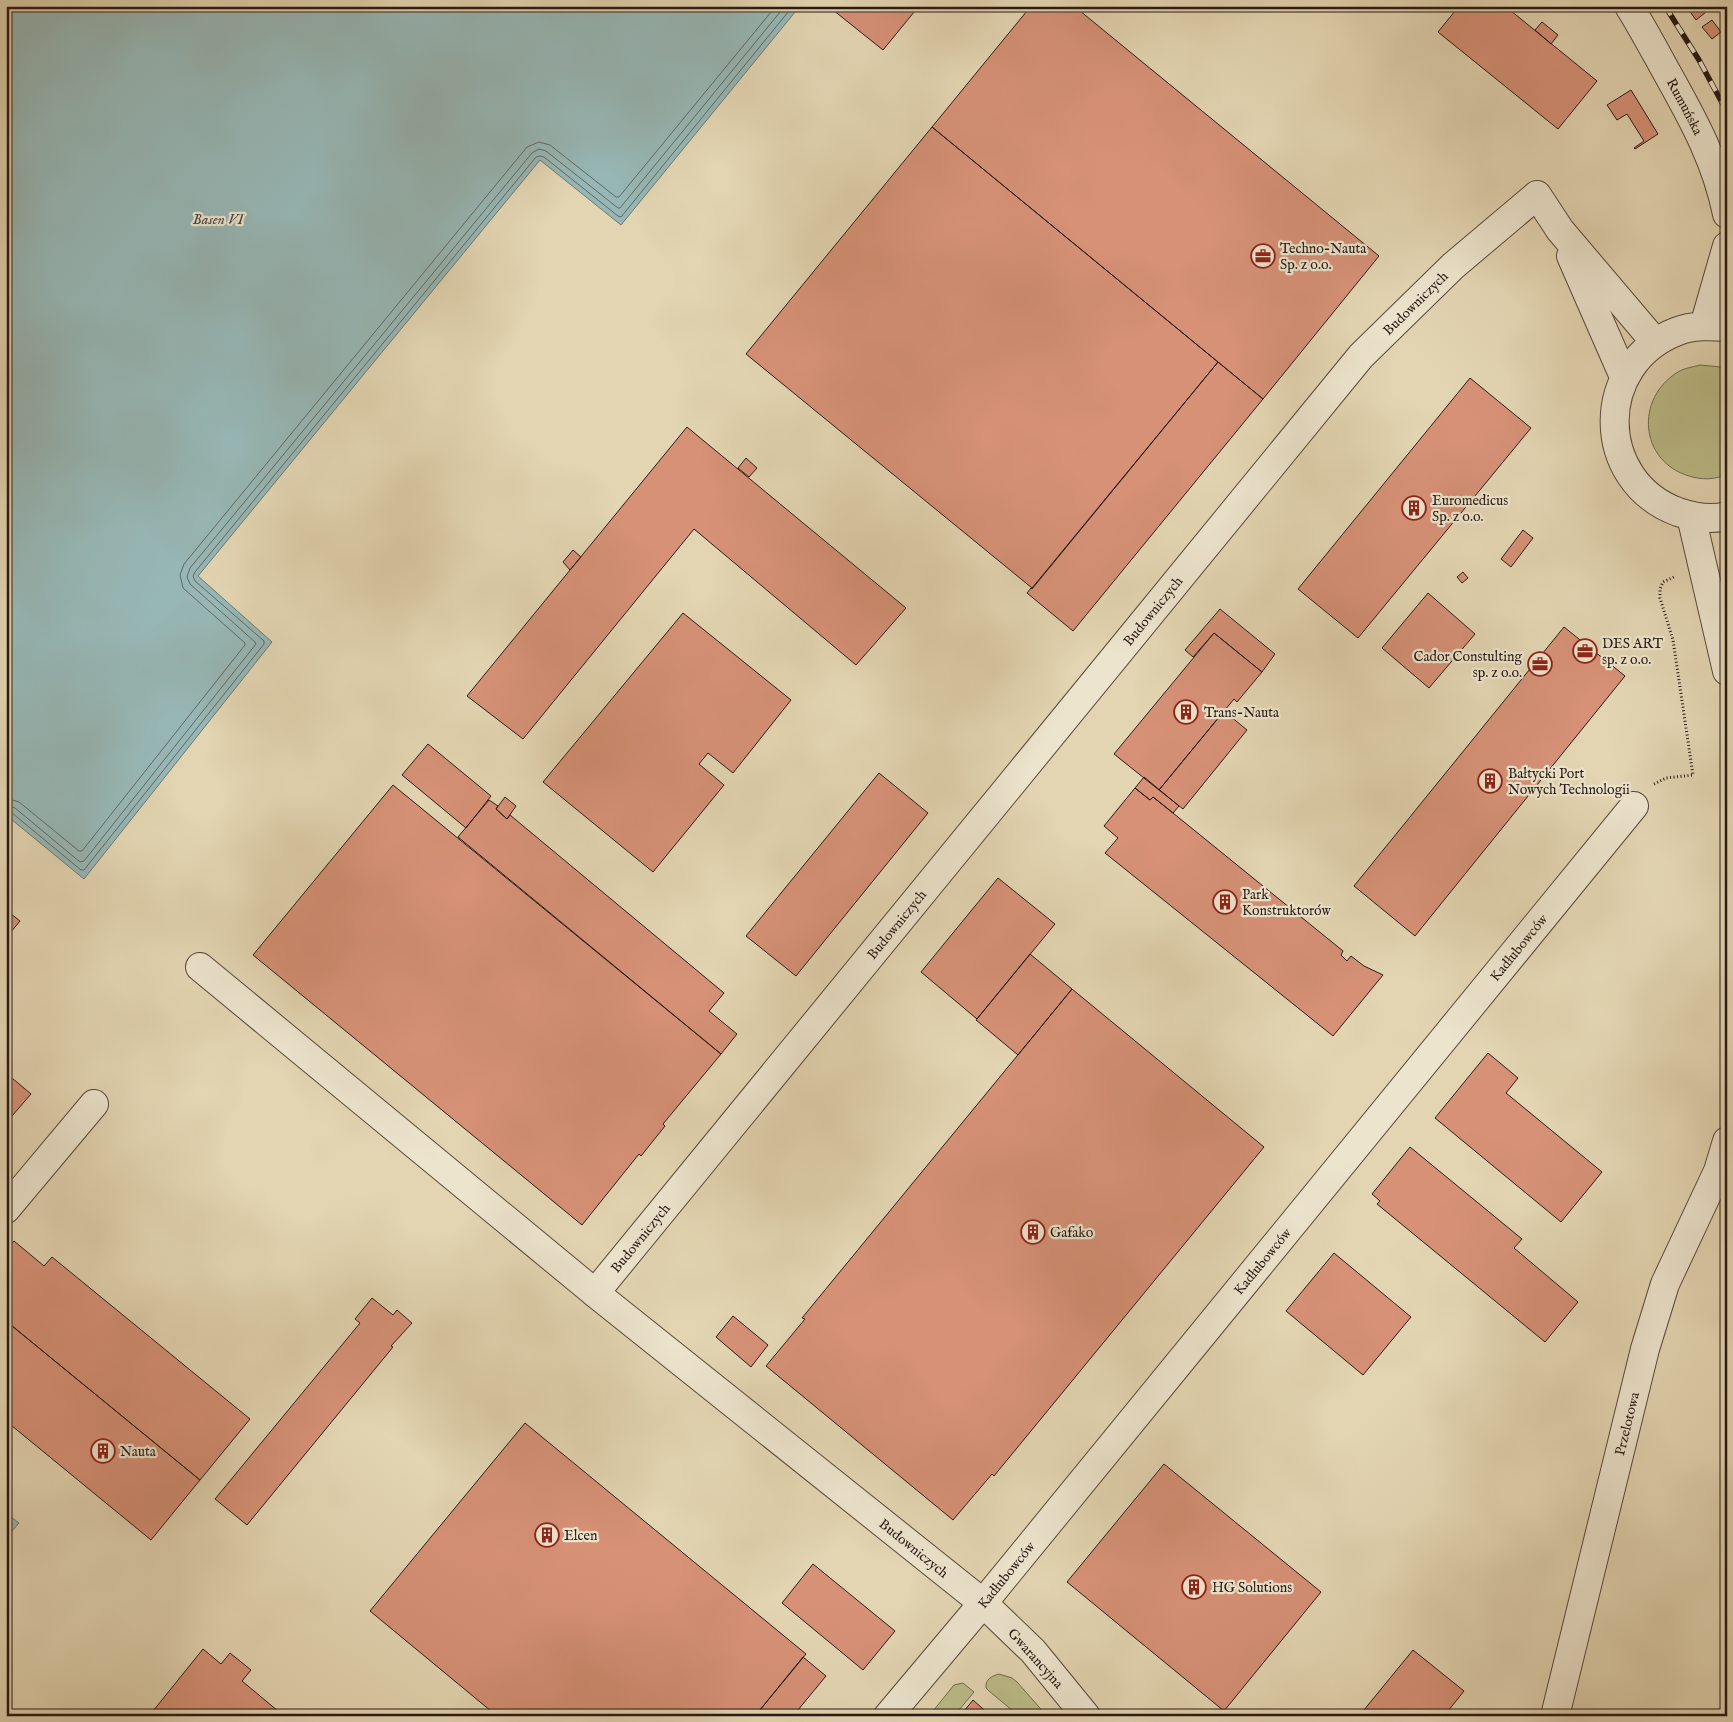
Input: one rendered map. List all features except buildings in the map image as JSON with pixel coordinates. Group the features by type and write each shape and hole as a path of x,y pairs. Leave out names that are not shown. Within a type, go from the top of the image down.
{"street":[{"name":"Rumuńska","path":"1629,6 1700,132 1714,166 1727,214"},
{"name":"Budowniczych","path":"983,1604 595,1293 1361,356 1452,266 1537,195 1560,230"},
{"path":"1560,230 1655,342"},
{"path":"1560,230 1624,377"},
{"path":"1727,246 1716,327 1678,331 1655,342 1638,358 1624,377 1615,406 1614,435 1623,464 1640,488 1663,506 1691,516 1721,518 1727,516"},
{"path":"1691,516 1727,671"},
{"name":"Kadłubowców","path":"888,1716 983,1604 1634,806"},
{"path":"200,967 595,1293"},
{"path":"6,1209 94,1104"},
{"name":"Przelotowa","path":"1555,1716 1644,1349 1666,1284 1718,1171 1727,1141"},
{"name":"Gwarancyjna","path":"983,1604 1033,1651 1086,1716"}],"path":[{"path":"1634,806 1652,784 1666,778 1693,775 1673,640 1664,616 1660,590 1663,582 1670,578 1705,574"}],"green space":[{"path":"1700,365 1721,367 1727,370 1727,474 1704,479 1689,476 1672,468 1660,457 1652,443 1649,428 1649,412 1655,397 1664,383 1680,371"},
{"path":"999,1674 1012,1678 1017,1682 1047,1716 1019,1716 989,1691 986,1688 988,1680"},
{"path":"963,1683 974,1692 954,1716 929,1716 954,1685"}],"water":[{"name":"Basen VI","path":"6,6 800,6 621,225 540,160 198,576 272,642 84,879 6,815"},
{"path":"6,1513 19,1523 6,1538"}],"railway":[{"path":"1665,6 1699,60 1727,112"}],"place":[{"name":"Techno-Nauta Sp. z o.o.","path":"1263,256"},
{"name":"Euromedicus Sp. z o.o.","path":"1414,508"},
{"name":"DES ART sp. z o.o.","path":"1585,651"},
{"name":"Cador Constulting sp. z o.o.","path":"1540,664"},
{"name":"Trans-Nauta","path":"1186,712"},
{"name":"Bałtycki Port Nowych Technologii","path":"1490,781"},
{"name":"Park Konstruktorów","path":"1225,902"},
{"name":"Gafako","path":"1033,1232"},
{"name":"Nauta","path":"103,1451"},
{"name":"Elcen","path":"547,1535"},
{"name":"HG Solutions","path":"1194,1587"}]}
